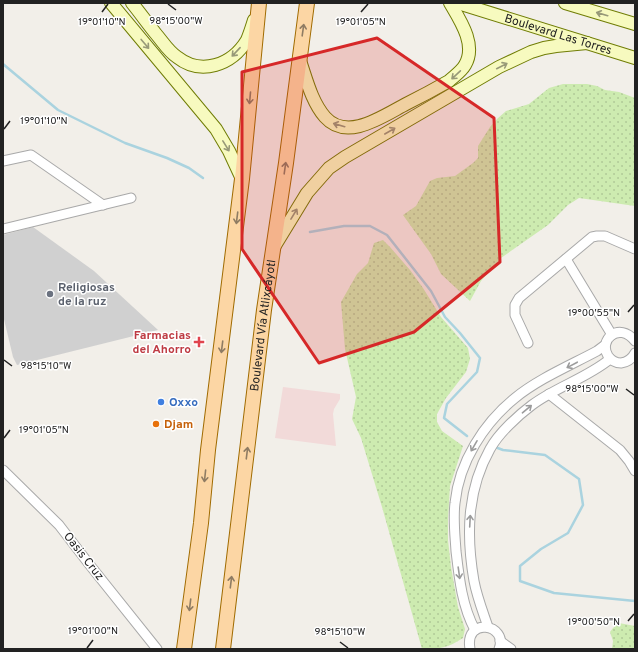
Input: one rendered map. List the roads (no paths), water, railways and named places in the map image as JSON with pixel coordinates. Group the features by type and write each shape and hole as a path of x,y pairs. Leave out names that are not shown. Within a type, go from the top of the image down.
{"main road":[{"path":"111,3 216,129 229,151 242,179"},
{"path":"132,3 168,49 185,62 202,67 222,63 231,58 239,50 250,32 259,4"},
{"name":"Boulevard Vía Atlixcáyotl","path":"223,649 263,317 274,248 306,3"},
{"path":"299,57 314,99 325,117 332,123 346,127 354,127 374,122 449,81 465,65 469,55 469,43 462,24 450,3"},
{"name":"Boulevard Las Torres","path":"458,3 635,58"},
{"path":"567,3 635,24"},
{"path":"184,649 201,523 208,450 242,179 259,4"},
{"path":"274,248 307,193 329,168 345,157 499,67 531,52 556,46 587,43"}],"street":[{"path":"3,161 31,155 103,205"},
{"path":"3,229 131,198"},
{"path":"528,343 515,315 515,305 519,298 592,237 605,236 635,249"},
{"path":"566,259 612,334"},
{"path":"475,630 470,622 462,594 454,529 455,502 459,481 474,445 500,411 516,397 538,382 597,351 605,345 612,334 623,332 633,336"},
{"path":"605,345 606,353 610,360 617,363 626,362 634,356"},
{"path":"488,627 474,582 469,546 470,506 474,485 490,448 500,435 530,406 548,394 602,366 610,360"},
{"path":"548,394 620,450 629,461 635,472"},
{"name":"Oasis Cruz","path":"3,470 59,525 157,649"},
{"path":"470,649 468,642 470,635 481,627 488,627 496,632 500,645 511,649"}],"waterway":[{"path":"3,64 58,110 125,143 167,158 189,168 203,178"},
{"path":"310,232 344,226 370,226 387,235 431,291 445,317 480,358 477,372 447,404 444,418 467,436"},
{"path":"495,447 503,450 545,455 579,479 583,505 568,533 541,549 520,566 520,581 554,593 635,601"}],"place":[{"name":"Religiosas de la ruz","path":"50,294"},
{"name":"Farmacias del Ahorro","path":"199,342"},
{"name":"Oxxo","path":"161,402"},
{"name":"Djam","path":"156,424"}]}
